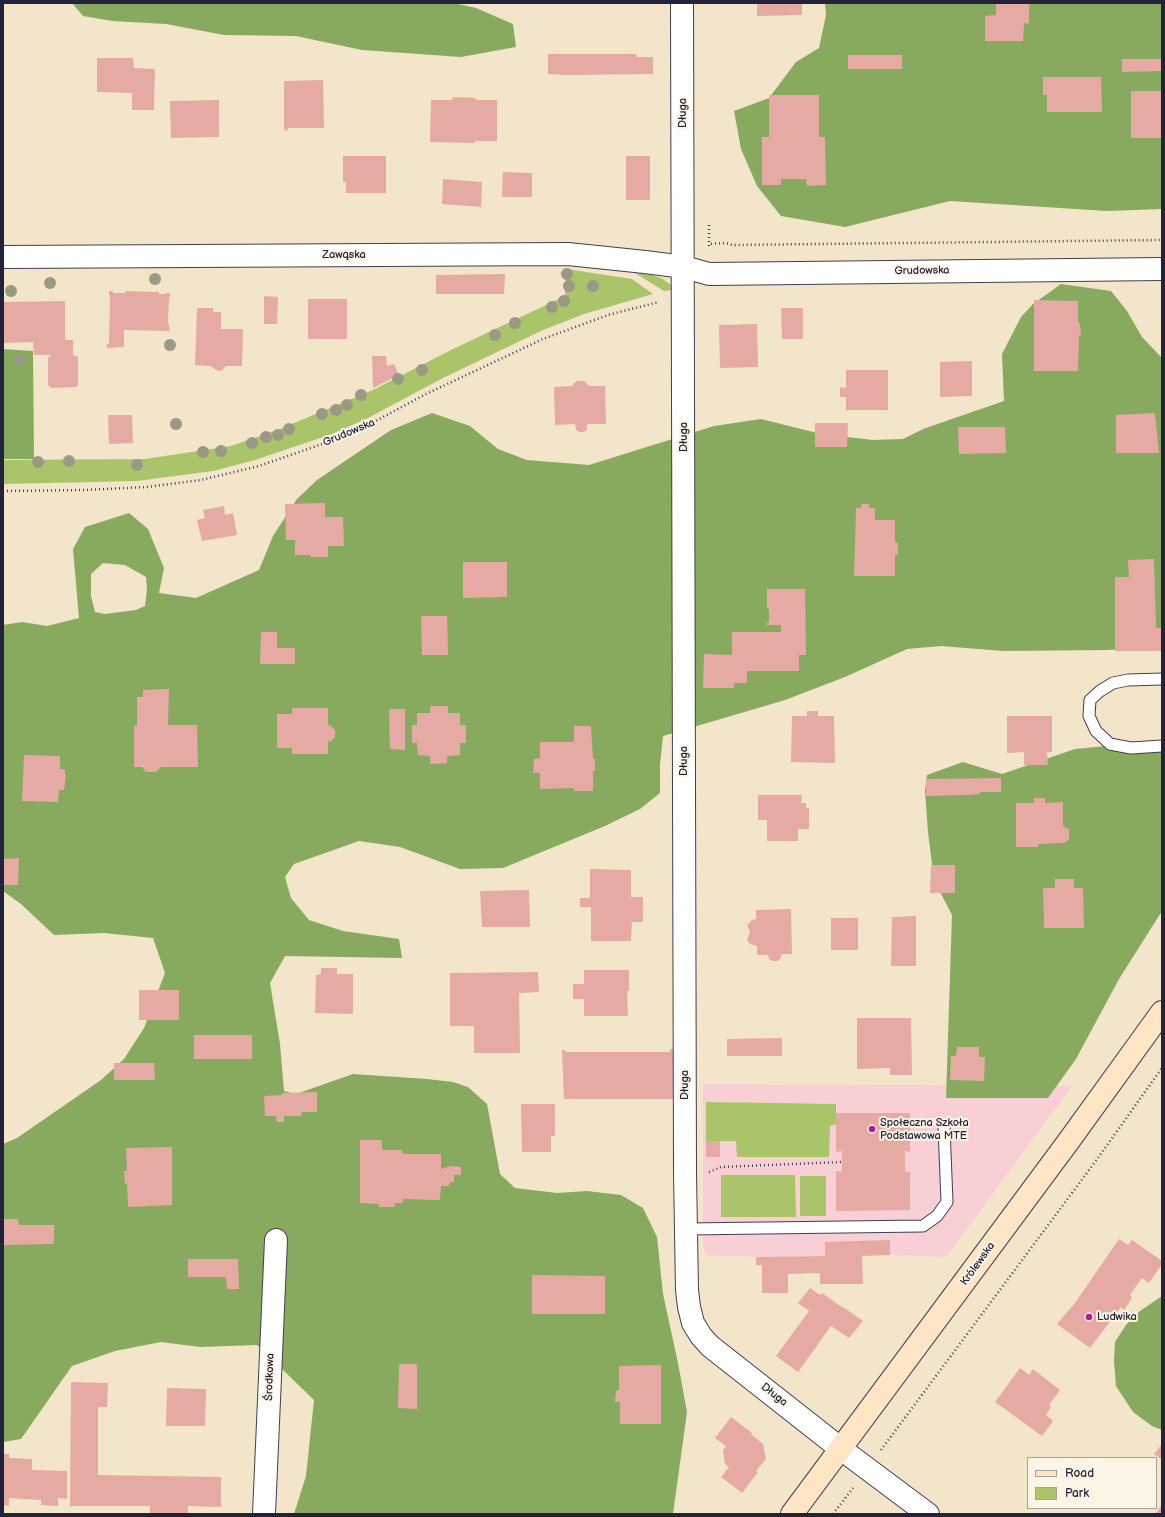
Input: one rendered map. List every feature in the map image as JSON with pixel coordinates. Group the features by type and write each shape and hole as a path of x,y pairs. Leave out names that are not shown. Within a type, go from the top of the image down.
{"main road":[{"name":"Królewska","path":"792,1514 1064,1149 1162,1012"}],"street":[{"name":"Długa","path":"682,3 684,267 685,1172 687,1290 689,1307 693,1323 701,1336 710,1346 841,1449 928,1514"},
{"name":"Zawąska","path":"3,257 568,254 684,267"},
{"name":"Grudowska","path":"684,267 709,274 1162,268"},
{"name":"Środkowa","path":"264,1514 276,1240"}],"lane":[{"path":"1162,679 1128,680 1114,683 1100,691 1090,700 1089,716 1096,731 1110,744 1131,748 1162,746"},
{"path":"686,1229 923,1226 937,1216 947,1202 944,1127"}],"path":[{"path":"709,252 709,244 725,243 733,245 757,245 1162,240"},
{"name":"Grudowska","path":"3,491 84,490 147,487 201,480 259,466 325,443 372,424 426,394 543,339 608,315 662,301"},
{"path":"880,1452 1095,1162 1162,1068"},
{"path":"685,1172 708,1172 721,1167 842,1162"},
{"path":"833,1514 855,1485"}],"shaded area":[{"name":"Społeczna Szkoła Podstawowa MTE","path":"703,1084 1072,1086 946,1257 890,1255 756,1257 707,1255 703,1246"}],"green space":[{"path":"72,3 454,3 476,8 513,24 516,47 461,57 362,50 296,36 224,35 166,24 112,21 83,16"},
{"path":"825,3 1162,3 1162,209 1107,211 950,201 845,227 781,216 757,186 741,149 734,111 769,98 796,62 819,48 826,15"},
{"path":"566,269 632,279 653,294 584,314 543,330 443,378 368,418 332,434 255,460 213,471 137,481 3,484 3,460 145,459 231,446 280,429 373,390 453,349 565,296"},
{"path":"635,273 653,275 663,279 671,285 671,290 664,291"},
{"path":"1061,284 1111,291 1127,311 1142,337 1162,358 1162,646 1108,650 1003,651 941,646 907,649 845,677 785,700 663,736 660,764 660,793 640,809 605,826 503,868 460,869 400,847 359,841 294,864 285,877 291,898 309,920 343,931 399,939 402,958 285,956 270,983 280,1044 284,1091 296,1094 353,1074 453,1082 468,1087 487,1104 500,1174 515,1188 557,1193 587,1191 621,1195 643,1208 657,1237 663,1294 687,1412 673,1514 294,1514 306,1476 314,1400 257,1345 200,1347 161,1342 115,1351 72,1366 21,1439 3,1442 3,1144 17,1138 101,1080 124,1059 144,1028 165,973 153,938 104,933 54,935 21,904 3,891 3,625 22,622 47,626 79,618 73,549 85,527 129,513 148,529 164,568 159,593 196,598 259,570 273,536 297,499 317,480 391,430 432,413 470,426 498,449 527,460 589,465 714,426 761,419 821,434 873,440 903,439 923,429 1004,401 1002,354 1021,317 1033,304","holes":["103,563 125,565 146,577 147,589 145,606 136,610 105,614 95,612 91,596 91,574"]},
{"path":"3,349 33,351 34,459 3,459"},
{"path":"1117,745 1162,750 1162,911 1119,979 1076,1059 1048,1098 946,1098 952,915 934,880 925,791 927,775 963,762 1002,774 1075,749"},
{"path":"706,1102 836,1104 836,1124 830,1126 829,1157 737,1157 736,1141 706,1141"},
{"path":"721,1175 795,1175 796,1217 721,1217"},
{"path":"800,1176 826,1176 826,1216 800,1216"},
{"path":"1162,1296 1162,1430 1152,1426 1133,1412 1116,1386 1114,1361 1115,1342 1126,1325 1140,1311"}],"building":[{"path":"757,3 802,3 802,15 757,16"},
{"path":"996,3 1029,3 1029,24 1024,23 1023,41 985,41 985,16 996,15"},
{"path":"548,54 636,54 637,57 653,57 653,74 548,74"},
{"path":"848,55 902,55 902,69 848,69"},
{"path":"97,58 133,58 134,68 155,69 154,110 132,110 132,93 97,92"},
{"path":"1122,59 1162,59 1162,71 1122,72"},
{"path":"1043,77 1101,77 1102,112 1047,112 1047,95 1043,95"},
{"path":"323,80 324,128 288,128 287,131 284,130 284,81"},
{"path":"1131,91 1162,91 1161,138 1131,138"},
{"path":"769,95 819,95 819,137 825,137 826,185 807,186 806,179 781,179 781,185 762,185 762,137 769,137"},
{"path":"453,97 475,98 476,100 497,100 497,141 475,141 475,143 430,142 431,100 452,100"},
{"path":"219,100 219,137 171,138 170,101"},
{"path":"343,156 386,156 386,193 346,193 346,182 343,182"},
{"path":"626,156 650,156 650,200 626,200"},
{"path":"503,172 532,173 532,197 502,197"},
{"path":"443,179 482,182 481,207 442,204"},
{"path":"505,274 504,294 436,294 436,275"},
{"path":"109,291 113,291 113,293 125,293 125,291 159,292 159,294 170,293 168,321 170,331 124,330 124,347 107,348 107,344 109,344"},
{"path":"264,296 278,297 277,324 264,324"},
{"path":"308,299 347,299 347,339 308,339"},
{"path":"1034,300 1078,301 1078,322 1080,324 1081,335 1079,336 1078,371 1034,371"},
{"path":"65,301 65,340 73,340 73,355 78,357 78,385 76,387 51,388 48,385 48,358 51,355 34,355 33,342 3,343 3,302"},
{"path":"197,308 213,308 213,312 221,312 221,329 243,329 242,366 226,366 221,371 216,370 211,366 195,365"},
{"path":"781,308 803,308 803,339 782,339"},
{"path":"757,324 758,367 720,368 719,325"},
{"path":"372,356 386,356 387,366 394,364 399,375 373,388"},
{"path":"972,361 972,396 940,397 940,362"},
{"path":"846,370 888,370 888,410 846,410 846,397 840,397 840,387 846,388"},
{"path":"577,381 584,381 589,386 605,386 606,424 587,424 587,430 584,432 579,432 576,430 575,424 555,425 554,387 573,386 573,384"},
{"path":"1155,413 1159,453 1116,453 1116,415"},
{"path":"108,415 132,415 133,443 109,444"},
{"path":"815,423 848,423 847,447 815,447"},
{"path":"958,427 1005,427 1006,453 959,454"},
{"path":"325,503 325,517 343,517 344,546 328,546 328,557 295,555 295,540 286,540 285,504"},
{"path":"862,504 869,504 869,508 875,508 875,520 895,520 895,542 898,543 898,554 895,555 895,576 854,576 856,508 861,508"},
{"path":"224,506 225,515 233,513 237,535 202,541 197,520 205,518 203,510"},
{"path":"1154,559 1156,628 1162,628 1162,651 1115,651 1115,577 1129,577 1128,560"},
{"path":"463,562 507,562 507,597 463,598"},
{"path":"767,589 805,589 806,655 799,655 799,671 747,671 747,683 734,683 734,688 703,688 704,654 732,655 732,632 781,632 781,625 767,625 767,623 769,623 769,609 767,608"},
{"path":"421,616 447,616 448,655 422,655"},
{"path":"261,632 277,632 277,648 295,648 295,664 260,664"},
{"path":"169,689 168,725 197,725 198,767 161,767 156,772 146,772 142,767 134,767 134,726 137,726 137,697 143,697 143,690"},
{"path":"430,706 448,706 448,713 460,713 460,725 466,725 466,743 460,743 460,755 447,756 447,763 430,764 430,756 418,755 417,743 412,743 412,725 417,725 417,713 430,713"},
{"path":"292,708 328,708 328,725 335,730 335,737 330,742 328,741 328,754 292,754 292,748 277,748 277,714 292,714"},
{"path":"389,709 405,709 405,750 390,749"},
{"path":"807,711 818,711 818,716 834,716 835,763 791,762 792,716 807,716"},
{"path":"1007,716 1052,716 1052,752 1047,752 1048,765 1024,765 1024,752 1007,753"},
{"path":"574,726 591,726 593,759 595,759 595,771 593,771 593,791 574,791 574,788 540,789 540,773 533,773 534,759 540,758 540,742 573,742"},
{"path":"24,755 60,756 60,769 65,770 66,775 64,790 59,790 58,802 22,801"},
{"path":"1001,778 1001,792 980,792 980,794 968,795 926,796 926,779"},
{"path":"758,795 802,795 801,803 806,803 806,808 809,808 809,829 798,829 798,841 767,841 767,820 758,820"},
{"path":"1034,798 1045,798 1045,803 1063,802 1063,826 1069,829 1069,840 1064,843 1038,844 1038,847 1016,847 1016,803 1034,803"},
{"path":"19,858 18,885 3,885 3,859"},
{"path":"931,865 955,865 955,893 930,893"},
{"path":"590,869 631,870 631,897 643,897 643,922 632,922 631,941 591,941 591,907 580,907 580,898 590,898"},
{"path":"1055,879 1074,879 1074,888 1083,888 1084,928 1044,928 1043,888 1055,888"},
{"path":"529,890 530,927 482,927 480,891"},
{"path":"791,909 792,954 782,954 780,959 777,961 772,961 769,959 768,955 757,955 757,946 750,944 747,940 750,932 747,925 752,920 756,919 756,910"},
{"path":"916,916 916,966 891,966 892,917"},
{"path":"831,918 858,918 858,950 831,950"},
{"path":"321,968 337,968 337,974 353,974 353,1014 315,1013 316,975 321,974"},
{"path":"584,970 629,970 629,991 627,991 628,1016 584,1016 584,999 573,999 573,984 584,984"},
{"path":"538,972 539,992 519,993 520,1053 474,1053 474,1026 450,1026 450,973"},
{"path":"139,990 179,990 179,1020 139,1020"},
{"path":"857,1018 911,1018 912,1075 890,1075 890,1068 857,1069"},
{"path":"194,1035 252,1035 252,1059 194,1059"},
{"path":"782,1038 782,1056 727,1056 727,1039"},
{"path":"957,1047 979,1047 979,1057 985,1057 984,1081 950,1080 951,1056 956,1056"},
{"path":"670,1049 673,1049 674,1099 564,1099 562,1050 565,1050 565,1052 670,1052"},
{"path":"114,1063 154,1063 155,1080 114,1080"},
{"path":"317,1092 317,1112 302,1112 301,1116 284,1116 284,1122 277,1122 276,1116 265,1116 264,1096 282,1095 282,1093"},
{"path":"521,1104 555,1104 555,1136 551,1136 551,1152 522,1152"},
{"path":"836,1113 910,1113 910,1152 905,1151 905,1172 910,1172 910,1210 836,1211 836,1171 842,1172 842,1151 836,1152"},
{"path":"360,1140 382,1140 382,1150 402,1150 403,1154 441,1154 441,1169 451,1166 461,1167 461,1175 454,1175 454,1182 451,1182 448,1186 441,1186 440,1200 403,1199 403,1203 395,1203 395,1207 379,1207 379,1204 360,1203"},
{"path":"706,1141 720,1141 720,1157 706,1157"},
{"path":"172,1147 172,1205 128,1207 127,1184 125,1184 124,1171 127,1171 126,1148"},
{"path":"3,1219 18,1219 19,1225 54,1225 54,1244 3,1245"},
{"path":"1119,1239 1128,1245 1132,1240 1162,1261 1162,1264 1149,1283 1142,1278 1130,1295 1132,1298 1124,1310 1121,1307 1090,1348 1057,1324 1075,1303"},
{"path":"890,1240 890,1255 862,1256 863,1284 820,1284 820,1273 788,1274 788,1293 762,1293 762,1265 756,1265 756,1257 825,1256 825,1242"},
{"path":"188,1259 238,1259 239,1289 227,1289 226,1277 188,1277"},
{"path":"532,1275 605,1276 605,1314 532,1314"},
{"path":"810,1288 820,1295 822,1293 863,1321 849,1338 831,1326 798,1372 776,1356 809,1311 798,1303"},
{"path":"399,1364 417,1364 417,1409 398,1408"},
{"path":"661,1365 661,1424 620,1424 620,1402 615,1402 616,1391 619,1390 619,1366"},
{"path":"1020,1368 1029,1375 1033,1369 1060,1390 1049,1405 1051,1407 1046,1415 1053,1421 1042,1436 995,1402"},
{"path":"71,1382 108,1383 107,1407 98,1407 98,1475 221,1477 221,1507 188,1506 188,1514 150,1514 150,1506 70,1506"},
{"path":"167,1388 206,1389 205,1426 166,1426"},
{"path":"731,1417 752,1433 751,1434 763,1444 766,1459 756,1471 758,1472 742,1493 721,1477 729,1467 725,1464 723,1450 726,1446 715,1438"},
{"path":"1162,1444 1162,1460 1154,1454"},
{"path":"3,1454 9,1454 9,1458 32,1459 32,1470 67,1471 67,1499 58,1498 58,1506 41,1505 41,1500 9,1498 9,1506 3,1505"},
{"path":"1162,1505 1162,1514 1155,1514"}],"place":[{"name":"Społeczna Szkoła Podstawowa MTE","path":"872,1129"},
{"name":"Ludwika","path":"1089,1317"}]}
